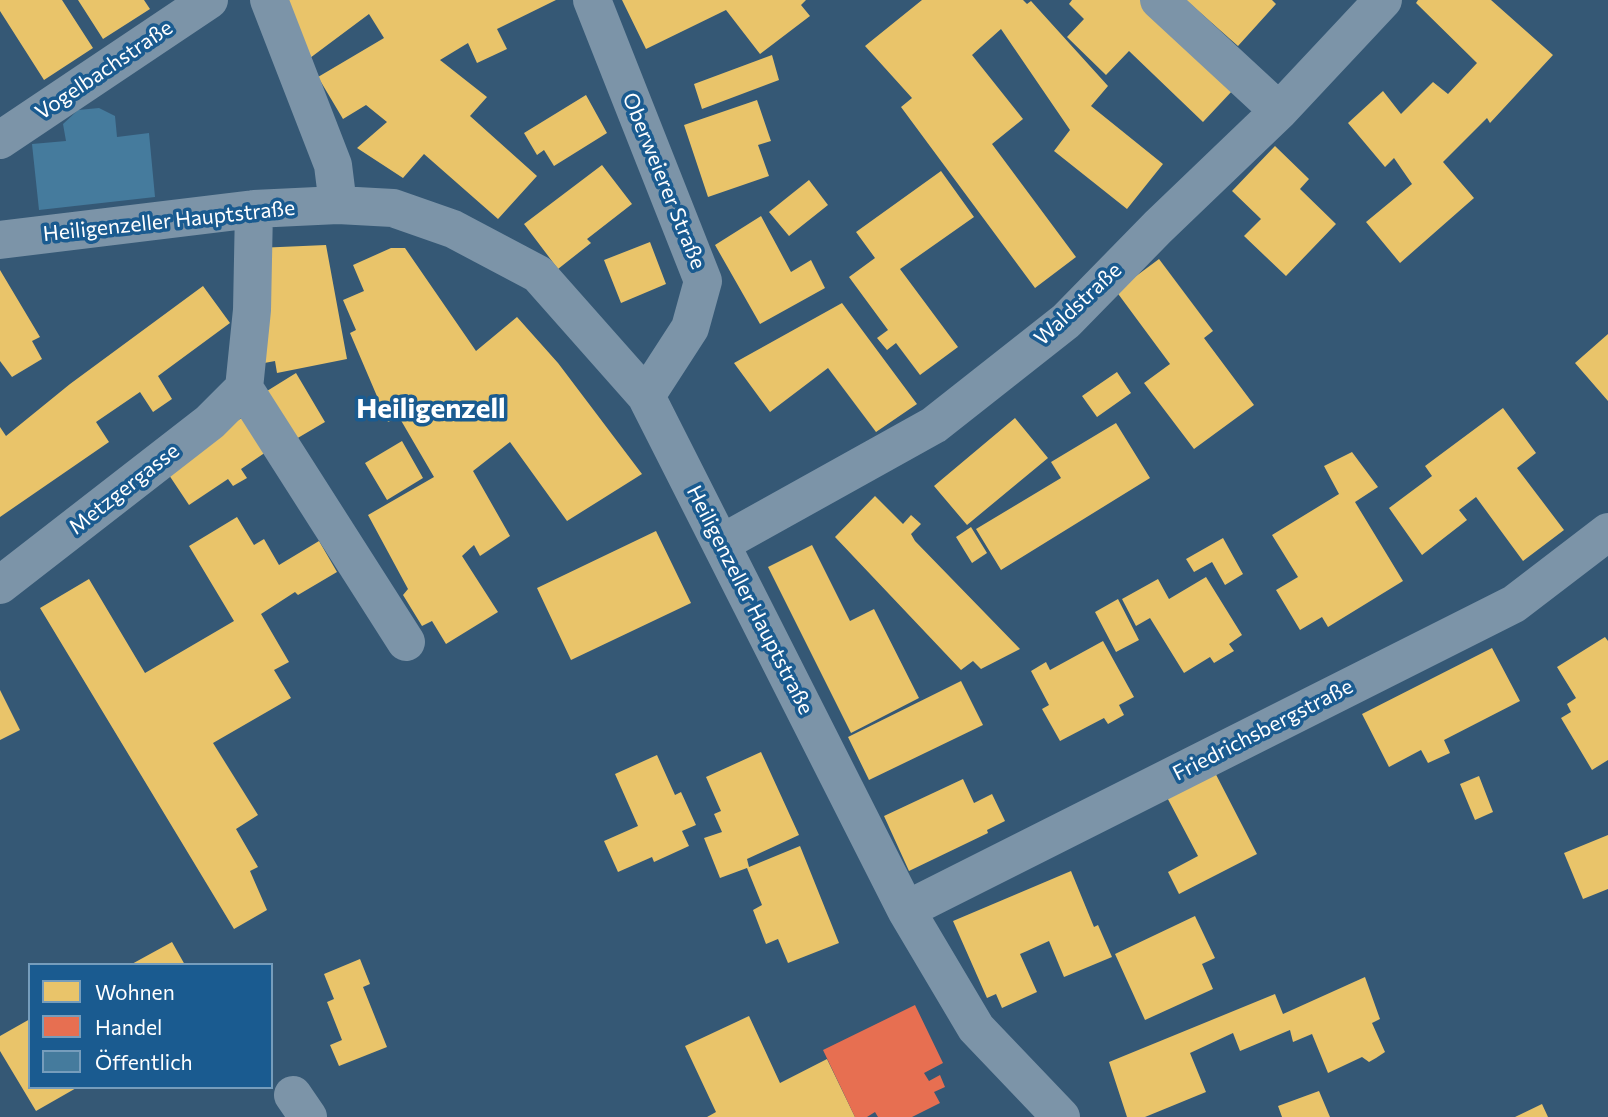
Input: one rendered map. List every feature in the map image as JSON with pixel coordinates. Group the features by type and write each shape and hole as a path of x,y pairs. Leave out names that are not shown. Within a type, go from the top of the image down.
{"street":[{"name":"Vogelbachstraße","path":"0,140 209,0"},
{"path":"269,0 333,166 338,205"},
{"name":"Oberweierer Straße","path":"592,0 703,281 690,328 646,396"},
{"path":"1159,0 1279,111"},
{"name":"Waldstraße","path":"723,543 933,425 1066,321 1157,227 1279,111 1383,0"},
{"name":"Heiligenzeller Hauptstraße","path":"0,240 254,209 338,205 393,208 453,229 538,274 646,396 723,543 906,910 976,1028 1061,1117"},
{"path":"254,209 250,335 244,388 406,642"},
{"name":"Metzgergasse","path":"0,585 210,422 244,388"},
{"name":"Friedrichsbergstraße","path":"906,910 1514,604 1608,532"}],"building: Wohnen":[{"path":"0,0 62,0 93,48 44,80 0,11"},
{"path":"78,0 144,0 150,9 103,39"},
{"path":"288,0 556,0 497,29 507,49 477,63 468,43 440,60 487,97 470,116 537,176 498,219 424,154 403,178 357,148 387,122 366,105 343,119 318,77 384,38 369,14 310,58"},
{"path":"622,0 806,0 801,5 810,16 760,54 726,10 646,49"},
{"path":"922,0 1023,0 1027,4 1031,1 1108,86 1091,106 1163,164 1127,209 1054,151 1070,130 1001,29 972,55 1023,119 992,144 1076,257 1035,288 901,107 912,98 865,46"},
{"path":"1072,0 1141,0 1233,90 1203,122 1129,51 1106,75 1067,37 1084,19 1069,4"},
{"path":"1186,0 1272,0 1276,4 1238,46"},
{"path":"1418,0 1491,0 1553,55 1490,123 1487,118 1443,162 1474,198 1400,263 1366,222 1412,184 1394,158 1385,167 1348,123 1383,91 1401,114 1433,82 1448,94 1477,63 1416,3"},
{"path":"772,55 779,80 702,109 694,84"},
{"path":"586,95 607,133 554,166 544,150 537,155 524,133"},
{"path":"757,100 771,141 758,145 769,176 708,197 684,125"},
{"path":"1275,146 1309,179 1300,189 1336,224 1286,276 1244,236 1261,219 1232,191"},
{"path":"602,165 632,204 587,239 591,243 558,269 524,224"},
{"path":"941,171 974,217 900,269 958,347 920,375 896,343 887,350 877,338 888,330 849,277 875,258 856,232"},
{"path":"809,180 828,205 789,236 769,212"},
{"path":"761,216 791,272 811,260 825,288 760,324 715,245"},
{"path":"650,242 666,284 621,303 604,260"},
{"path":"326,245 347,359 277,373 275,361 259,364 257,248"},
{"path":"391,248 405,248 476,351 517,317 558,363 642,474 567,521 510,442 473,471 510,536 480,556 474,545 462,556 498,612 446,644 432,621 422,626 403,595 408,589 368,515 434,477 399,417 388,422 350,333 356,330 343,300 364,291 353,265"},
{"path":"1159,259 1213,331 1204,338 1254,405 1194,449 1144,383 1170,364 1116,291"},
{"path":"0,270 40,337 32,341 42,359 12,377 0,361"},
{"path":"203,286 230,323 158,376 172,399 153,412 140,392 96,422 109,442 0,517 0,427 6,436 70,384"},
{"path":"842,303 917,404 876,432 828,368 770,412 734,363"},
{"path":"1608,334 1608,401 1575,363"},
{"path":"1117,372 1131,393 1097,417 1082,396"},
{"path":"296,373 325,422 296,439 267,391"},
{"path":"1503,408 1536,453 1517,468 1564,530 1523,561 1476,497 1459,510 1467,520 1422,555 1389,508 1432,476 1425,466"},
{"path":"243,417 266,452 241,469 247,478 233,486 228,479 189,505 165,469"},
{"path":"1015,418 1048,458 967,525 934,486"},
{"path":"1116,423 1150,478 1001,570 976,529 1061,478 1051,462"},
{"path":"402,441 423,478 387,500 365,463"},
{"path":"1352,452 1378,487 1355,502 1403,581 1328,627 1322,617 1300,630 1276,590 1298,577 1272,535 1339,494 1324,466"},
{"path":"875,496 903,524 911,515 921,524 911,534 915,541 1020,649 981,669 973,661 961,670 835,537"},
{"path":"237,517 254,545 264,539 279,565 319,541 337,572 298,595 295,592 261,614 289,662 274,670 291,698 213,743 258,815 236,829 258,867 250,871 267,910 234,929 40,608 89,579 145,673 234,621 189,546"},
{"path":"971,527 987,553 972,563 956,537"},
{"path":"656,531 691,603 571,660 537,588"},
{"path":"1223,538 1243,574 1225,585 1212,562 1194,572 1186,559"},
{"path":"812,545 850,621 874,609 919,698 851,733 768,567"},
{"path":"1206,577 1242,635 1229,644 1234,651 1214,663 1210,657 1184,673 1150,618 1136,626 1122,599 1158,579 1169,599"},
{"path":"1118,599 1139,640 1116,652 1095,612"},
{"path":"1605,637 1608,641 1608,760 1592,770 1561,718 1571,712 1567,704 1576,698 1557,667"},
{"path":"1103,641 1134,697 1119,705 1124,715 1108,724 1104,718 1060,741 1042,709 1049,705 1031,671 1046,662 1050,670"},
{"path":"1492,648 1520,701 1444,740 1450,753 1428,763 1421,750 1389,767 1362,714"},
{"path":"961,681 983,725 869,780 848,737"},
{"path":"0,690 20,730 0,740"},
{"path":"761,752 799,835 747,859 749,867 800,846 839,943 788,963 778,939 766,944 753,910 762,905 747,868 720,878 704,838 722,832 714,814 721,811 706,777"},
{"path":"657,755 675,795 681,792 696,825 682,831 689,846 654,862 652,857 618,872 604,841 638,826 615,774"},
{"path":"1209,761 1257,854 1179,894 1168,872 1198,856 1161,786"},
{"path":"1479,776 1493,812 1475,820 1460,784"},
{"path":"963,779 974,803 992,794 1005,821 987,830 988,833 909,871 884,816"},
{"path":"1608,835 1608,889 1583,899 1564,853"},
{"path":"1071,871 1094,927 1098,925 1112,957 1064,977 1049,941 1020,954 1037,992 1002,1008 996,994 987,998 953,921"},
{"path":"1195,916 1215,958 1202,964 1213,989 1145,1020 1115,954"},
{"path":"172,942 184,963 134,963"},
{"path":"360,959 370,984 363,987 387,1047 339,1066 330,1045 342,1040 327,1002 334,999 324,974"},
{"path":"1365,977 1380,1019 1372,1023 1385,1052 1376,1058 1369,1062 1362,1057 1328,1073 1312,1034 1293,1042 1290,1030 1240,1051 1233,1033 1190,1053 1206,1092 1145,1117 1127,1117 1109,1062 1275,994 1283,1014"},
{"path":"749,1016 780,1083 827,1059 855,1117 707,1117 716,1112 685,1046"},
{"path":"28,1020 28,1089 74,1089 36,1111 0,1051 0,1036"},
{"path":"1319,1091 1330,1117 1282,1117 1278,1106"},
{"path":"1542,1104 1548,1117 1515,1117"}],"building: Handel":[{"path":"915,1005 943,1063 924,1073 929,1081 940,1075 945,1087 934,1092 940,1103 912,1117 878,1117 875,1112 867,1117 855,1117 823,1050"}],"building: Öffentlich":[{"path":"99,108 115,116 117,137 149,133 155,197 39,210 32,144 66,141 63,124 78,110"}],"district":[{"name":"Heiligenzell","path":"431,409"}]}
